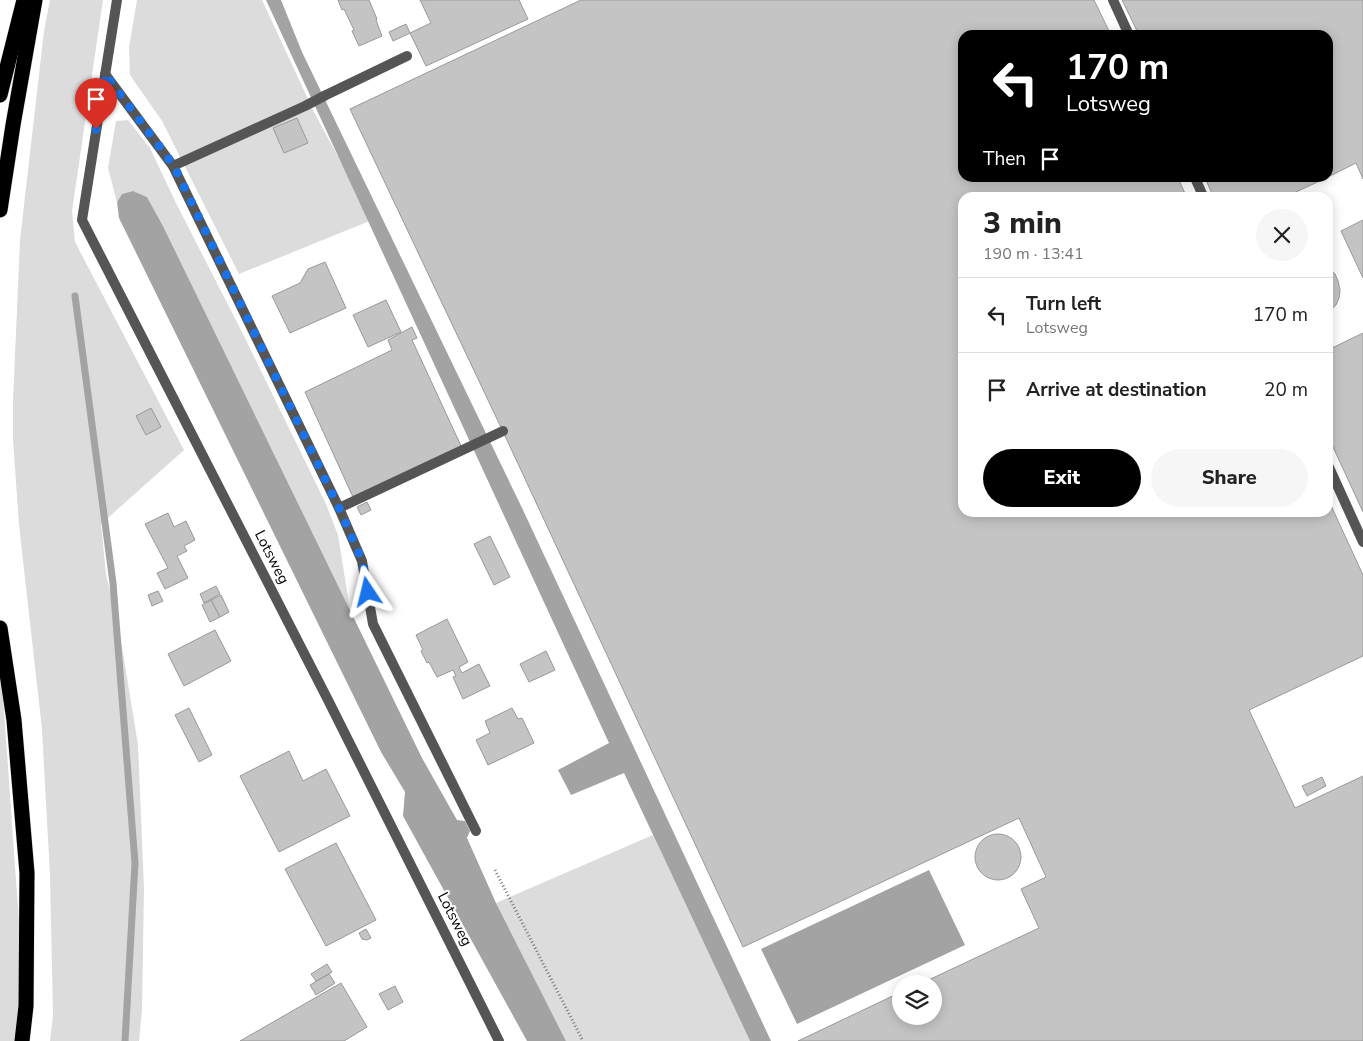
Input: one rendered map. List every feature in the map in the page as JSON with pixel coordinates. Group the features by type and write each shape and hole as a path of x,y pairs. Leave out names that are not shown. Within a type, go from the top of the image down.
{"highway":[{"path":"0,95 24,0"},
{"path":"0,210 13,125 36,0"},
{"path":"0,628 14,720 27,873 26,1006 22,1041"}],"street":[{"name":"Lotsweg","path":"117,0 82,220 323,691 499,1041"},
{"path":"1113,0 1127,30"},
{"path":"174,166 305,106 407,56"},
{"path":"105,74 174,166 339,508 362,560 373,624 476,831"},
{"path":"339,508 501,432"},
{"path":"1333,476 1363,542"}],"path":[{"path":"495,870 583,1041"}],"shaded area":[{"path":"50,0 103,0 72,211 75,242 184,450 101,524 106,574 120,634 138,745 144,889 142,1010 139,1041 50,1041 53,1015 50,875 42,729 19,525 13,440 13,401 20,240 44,31"},
{"path":"137,0 262,0 314,112 372,220 239,274 162,121 130,75 129,47"},
{"path":"266,0 281,0 302,52 523,510 771,1041 750,1041 624,773 571,795 558,770 609,743"},
{"path":"128,120 150,148 326,504 338,535 350,610 163,226 147,197 133,191 122,194 117,202 108,168 116,121"},
{"path":"133,191 147,197 163,226 422,758 457,820 465,821 470,831 467,838 496,903 566,1041 527,1041 403,816 405,792 381,752 119,218 117,202 122,194"},
{"path":"0,666 22,965 15,1041 0,1041"},
{"path":"653,835 750,1041 566,1041 496,903"},
{"path":"929,870 965,945 901,975 892,975 892,979 797,1024 761,949"}],"building":[{"path":"338,0 369,0 382,36 359,46 352,31 354,30"},
{"path":"420,0 519,0 528,19 426,66 410,33 431,23"},
{"path":"581,0 1094,0 1109,30 958,30 958,182 1180,182 1184,192 958,192 958,517 1333,517 1333,510 1363,575 1363,656 1249,710 1295,808 1363,776 1363,1041 798,1041 892,996 892,1025 942,1025 942,975 939,975 1039,928 1021,889 1046,877 1019,818 743,947 506,438 350,109"},
{"path":"1122,0 1363,0 1363,179 1356,163 1333,174 1333,30 1137,30"},
{"path":"406,24 410,33 393,41 389,32"},
{"path":"297,118 308,143 284,153 273,128"},
{"path":"1207,182 1317,182 1296,192 1211,192"},
{"path":"1363,220 1363,278 1341,231"},
{"path":"325,262 346,308 290,333 272,296 300,283 308,269"},
{"path":"1333,272 1340,290 1336,305 1333,308"},
{"path":"386,300 401,332 368,347 353,315"},
{"path":"412,327 417,338 412,340 462,448 353,497 305,392 392,350 388,340"},
{"path":"1363,333 1363,512 1333,447 1333,348"},
{"path":"151,408 161,427 146,435 136,416"},
{"path":"367,502 371,510 361,515 357,507"},
{"path":"168,513 174,527 186,521 195,540 184,546 187,551 177,556 188,578 165,589 157,573 168,568 145,524"},
{"path":"490,536 510,577 494,585 474,544"},
{"path":"216,586 220,594 204,603 200,594"},
{"path":"158,591 163,601 152,606 148,595"},
{"path":"221,595 229,612 220,617 211,600"},
{"path":"211,600 220,617 210,622 202,605"},
{"path":"447,619 468,662 459,667 462,673 479,664 490,686 463,699 453,677 456,676 453,670 437,677 421,651 423,650 416,635"},
{"path":"215,630 231,661 184,686 168,654"},
{"path":"546,651 555,670 529,682 520,664"},
{"path":"189,708 212,755 199,762 175,715"},
{"path":"512,708 518,719 522,718 534,743 488,765 476,740 490,733 485,721"},
{"path":"289,751 303,781 326,769 350,816 279,852 240,776"},
{"path":"1322,777 1326,786 1307,796 1302,786"},
{"path":"994,834 1002,834 1011,838 1017,844 1021,857 1017,870 1011,876 1002,880 994,880 985,876 979,870 975,861 975,853 979,844 985,838"},
{"path":"336,843 376,920 326,946 285,869"},
{"path":"366,929 371,938 367,940 362,939 359,933"},
{"path":"327,964 332,972 316,981 311,974"},
{"path":"329,974 335,983 316,995 310,985"},
{"path":"341,983 367,1027 344,1041 240,1041"},
{"path":"395,986 403,1002 388,1010 379,994"}],"waterway":[{"path":"75,296 113,583 135,863 125,1041"}],"route":[{"path":"96,129 105,74 174,166 339,508 362,560 368,592"}]}
